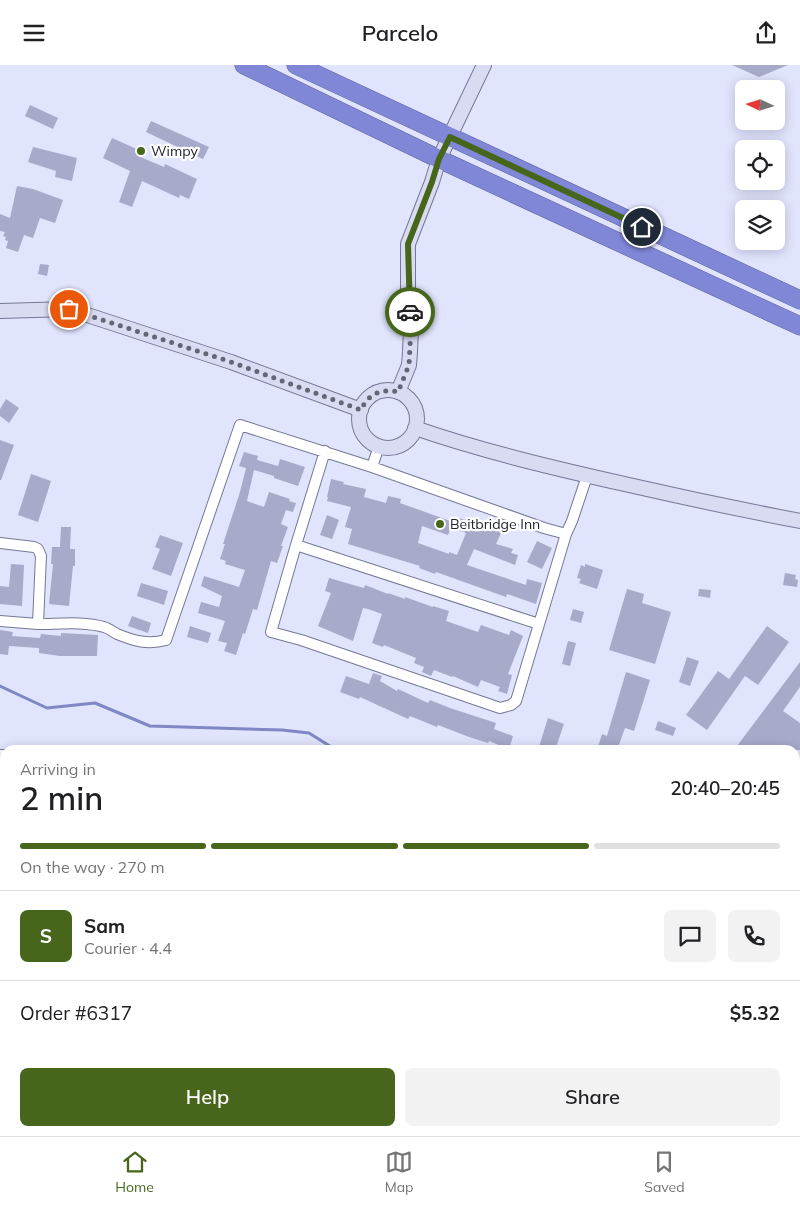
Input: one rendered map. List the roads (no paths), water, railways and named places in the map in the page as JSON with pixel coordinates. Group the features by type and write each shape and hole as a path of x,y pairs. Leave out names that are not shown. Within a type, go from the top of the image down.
{"highway":[{"path":"244,65 439,159 800,326"},
{"path":"296,65 800,299"}],"street":[{"path":"398,392 409,365 410,352 408,244 439,159 484,65"},
{"path":"0,311 69,309 231,362 361,410"},
{"path":"385,390 398,392 404,394 412,403 417,415 416,428 409,439 398,446 385,448 373,443 364,435 360,422 361,410 368,399 379,392 385,390"},
{"path":"0,621 104,627 127,638 141,642 154,643 166,641 240,425 325,451 566,534"},
{"path":"416,428 458,443 587,476 716,505 800,521"},
{"path":"372,467 379,446"},
{"path":"325,451 271,632 301,640 500,708 516,701 566,534 587,476"},
{"path":"0,543 34,547 41,552 38,624"},
{"path":"296,545 540,624"}],"waterway":[{"path":"0,686 47,708 95,703 150,726 282,730 309,733 328,745"}],"place":[{"name":"Wimpy","path":"141,151"},
{"name":"Beitbridge Inn","path":"440,524"}]}
